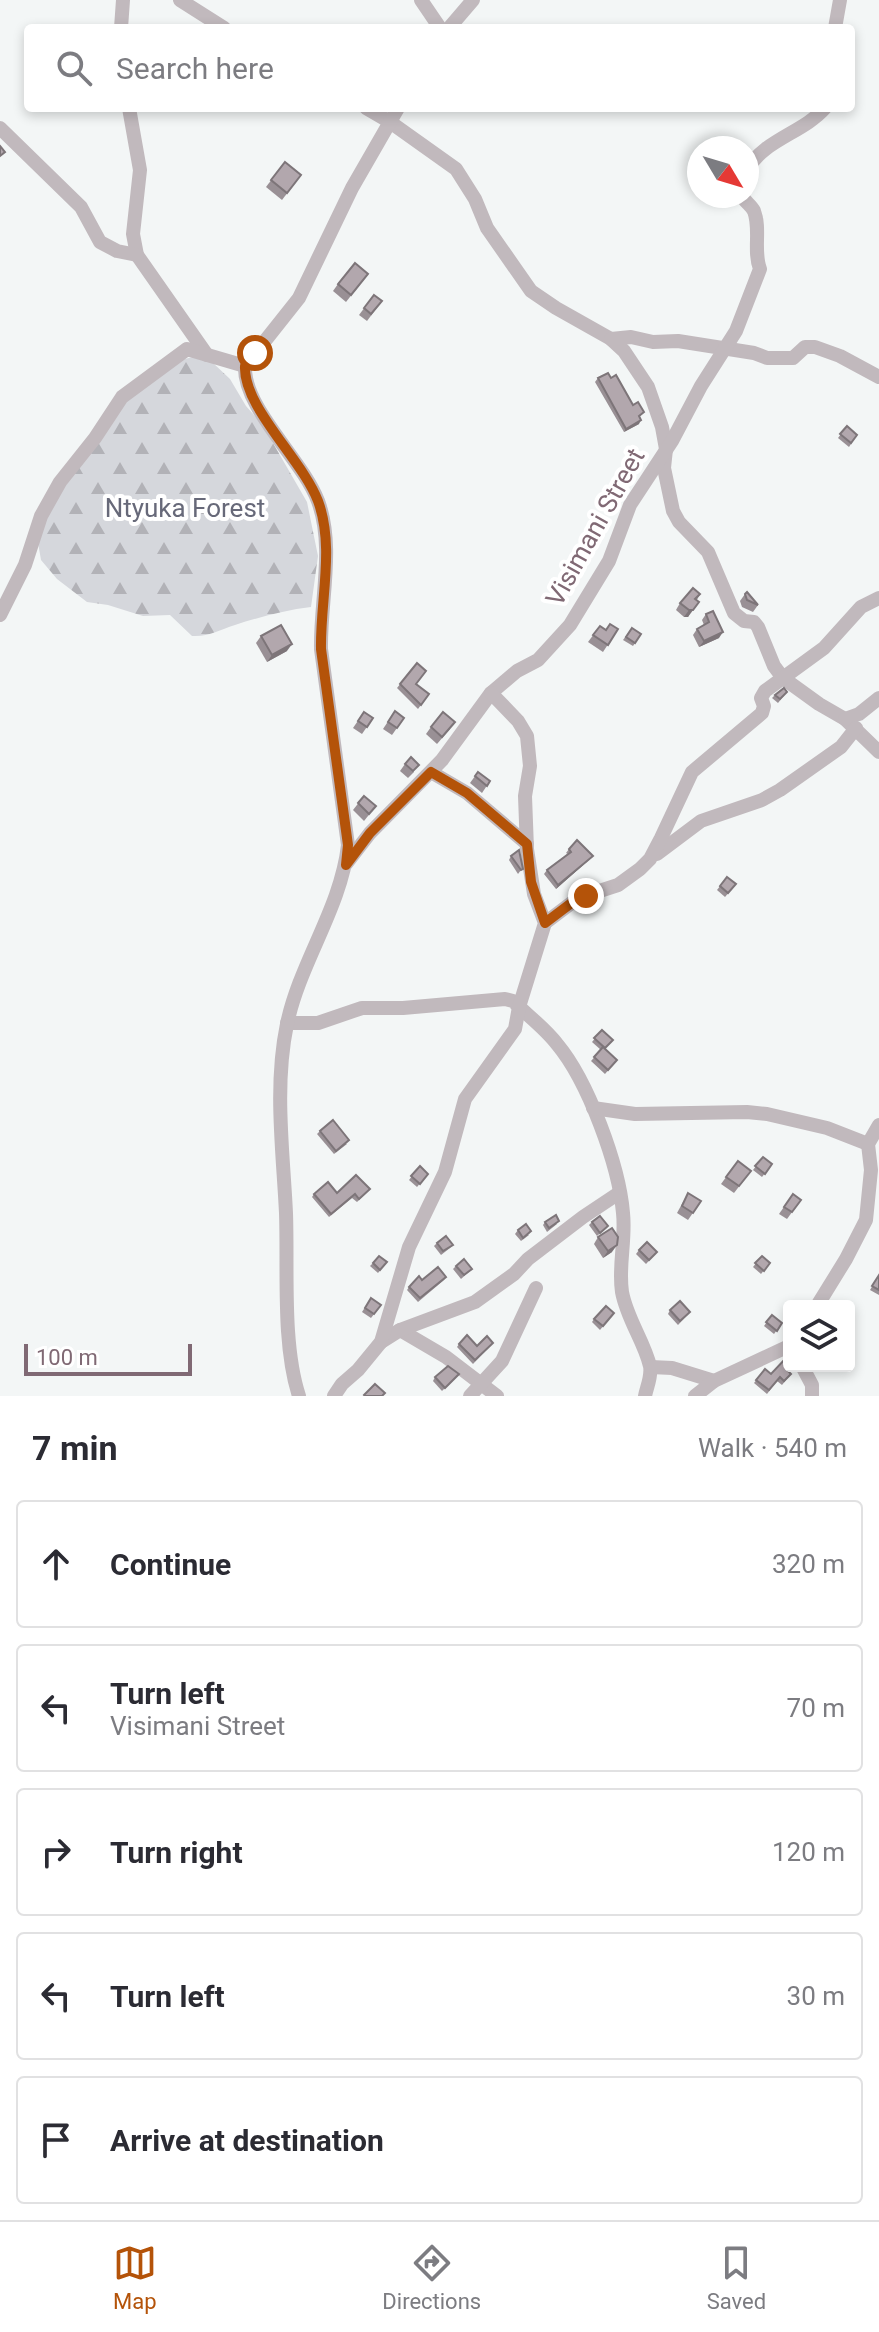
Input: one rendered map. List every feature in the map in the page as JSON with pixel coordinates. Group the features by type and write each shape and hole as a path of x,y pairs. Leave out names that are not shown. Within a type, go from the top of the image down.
{"street":[{"path":"121,24 123,0"},
{"path":"180,0 218,24"},
{"path":"421,0 437,24"},
{"path":"452,24 473,0"},
{"path":"836,24 840,0"},
{"path":"130,112 140,170 133,234 137,255 208,355"},
{"path":"373,112 456,169 474,196 487,228 531,291 611,339 624,351 648,387 662,427 666,449 664,468 673,511 679,522 708,552 734,613 758,627 783,678 850,723 879,752"},
{"path":"299,1396 290,1352 281,1114 287,1023 309,957 338,890 348,845 321,649 326,561 324,527 312,489 250,394 245,366 299,298 352,188 396,112"},
{"path":"759,156 821,112"},
{"path":"0,128 81,207 100,242 117,251 137,255"},
{"name":"Visimani Street","path":"346,865 370,833 431,772 491,693 517,671 548,652 570,625 609,561 625,514 738,327 760,267 756,260 752,208"},
{"path":"611,339 631,337 653,342 678,341 754,353 771,359 793,358 805,347 815,347 840,356 879,377"},
{"path":"0,615 25,565 51,496 116,404 178,353 194,349 245,366"},
{"path":"650,859 692,772 762,713 765,707 761,697 824,648 861,607 879,598"},
{"path":"491,693 518,721 527,736 530,766 525,796 527,844 531,882 545,923"},
{"path":"381,1342 409,1247 445,1172 465,1099 514,1033 545,923 578,898 618,885 701,821 762,800 780,790 841,747 850,723 879,698"},
{"path":"431,772 467,793 527,844"},
{"path":"287,1023 318,1023 362,1008 403,1008 490,999 513,1001 557,1042 593,1108 619,1193 624,1223 620,1271 622,1289 630,1318 651,1367 642,1394"},
{"path":"593,1108 635,1114 767,1114 827,1128 868,1144"},
{"path":"821,1300 866,1220 871,1170 868,1144 879,1125"},
{"path":"334,1396 381,1342 400,1330 475,1302 583,1217 619,1193"},
{"path":"475,1390 502,1361 536,1288"},
{"path":"400,1330 446,1357 475,1390 497,1396"},
{"path":"695,1396 714,1381 783,1350"},
{"path":"651,1367 672,1368 714,1381"},
{"path":"805,1372 812,1385 812,1396"}],"green space":[{"name":"Ntyuka Forest","path":"196,356 212,362 230,379 246,406 262,424 307,502 318,556 311,607 192,636 170,615 143,616 87,602 57,579 41,560 37,537 44,516 127,399 174,362"}],"building":[{"path":"285,162 301,175 287,193 271,180"},
{"path":"355,263 368,274 351,295 338,284"},
{"path":"374,295 382,301 371,314 364,308"},
{"path":"608,373 611,378 616,375 633,405 638,402 644,412 639,416 641,420 626,429 598,378"},
{"path":"847,426 857,435 851,443 840,434"},
{"path":"693,588 700,594 695,599 699,602 693,610 689,610 680,603"},
{"path":"747,592 758,605 747,600"},
{"path":"713,611 723,632 704,641 697,629 709,622 706,614"},
{"path":"610,624 618,629 608,645 593,635 600,626 606,630"},
{"path":"281,625 292,644 272,655 261,636"},
{"path":"632,628 641,634 635,643 626,637"},
{"path":"417,663 426,671 416,684 429,694 421,705 400,684"},
{"path":"784,688 787,692 780,699 775,695"},
{"path":"395,711 404,718 397,728 388,722"},
{"path":"364,712 373,718 367,727 358,721"},
{"path":"443,712 455,722 442,737 431,727"},
{"path":"411,757 419,765 413,771 405,764"},
{"path":"478,772 490,781 487,786 475,776"},
{"path":"364,796 376,806 369,814 358,803"},
{"path":"577,840 593,856 558,885 547,870 571,852 569,849"},
{"path":"519,850 523,869 521,870 511,856"},
{"path":"727,877 736,884 728,893 720,886"},
{"path":"602,1030 613,1040 605,1048 594,1038"},
{"path":"603,1047 617,1060 608,1070 594,1057"},
{"path":"333,1120 349,1140 336,1151 320,1131"},
{"path":"763,1157 772,1164 765,1174 755,1166"},
{"path":"738,1161 751,1171 739,1186 726,1177"},
{"path":"420,1166 428,1174 420,1184 411,1176"},
{"path":"356,1175 370,1189 359,1199 355,1194 331,1214 314,1194 328,1182 337,1193"},
{"path":"688,1193 701,1201 693,1213 682,1206"},
{"path":"793,1194 801,1200 792,1212 784,1207"},
{"path":"556,1215 559,1221 549,1228 545,1222"},
{"path":"600,1216 608,1226 600,1233 592,1222"},
{"path":"526,1224 531,1231 523,1238 518,1230"},
{"path":"612,1228 618,1237 617,1245 608,1251 598,1237"},
{"path":"446,1236 453,1245 443,1251 437,1243"},
{"path":"647,1242 657,1252 649,1260 639,1250"},
{"path":"379,1256 387,1262 380,1270 373,1263"},
{"path":"762,1256 770,1263 764,1271 755,1263"},
{"path":"464,1259 472,1269 464,1275 456,1266"},
{"path":"438,1267 446,1277 420,1298 409,1287 419,1276 422,1280"},
{"path":"879,1275 879,1290 872,1286"},
{"path":"371,1298 381,1305 374,1314 365,1308"},
{"path":"680,1301 690,1312 680,1321 670,1310"},
{"path":"606,1306 614,1313 603,1326 594,1319"},
{"path":"772,1315 782,1323 777,1331 766,1322"},
{"path":"467,1335 477,1346 487,1336 493,1343 475,1360 459,1344"},
{"path":"783,1361 783,1372 791,1374 784,1381 780,1377 769,1390 756,1380 765,1369 771,1374"},
{"path":"448,1366 459,1374 445,1388 435,1377"},
{"path":"375,1384 385,1393 382,1396 365,1396 364,1395"}],"route":[{"path":"255,353 245,366 250,394 312,489 324,527 326,561 321,649 348,845 346,865 370,833 431,772 467,793 527,844 531,882 545,923 578,898 586,896"}]}
